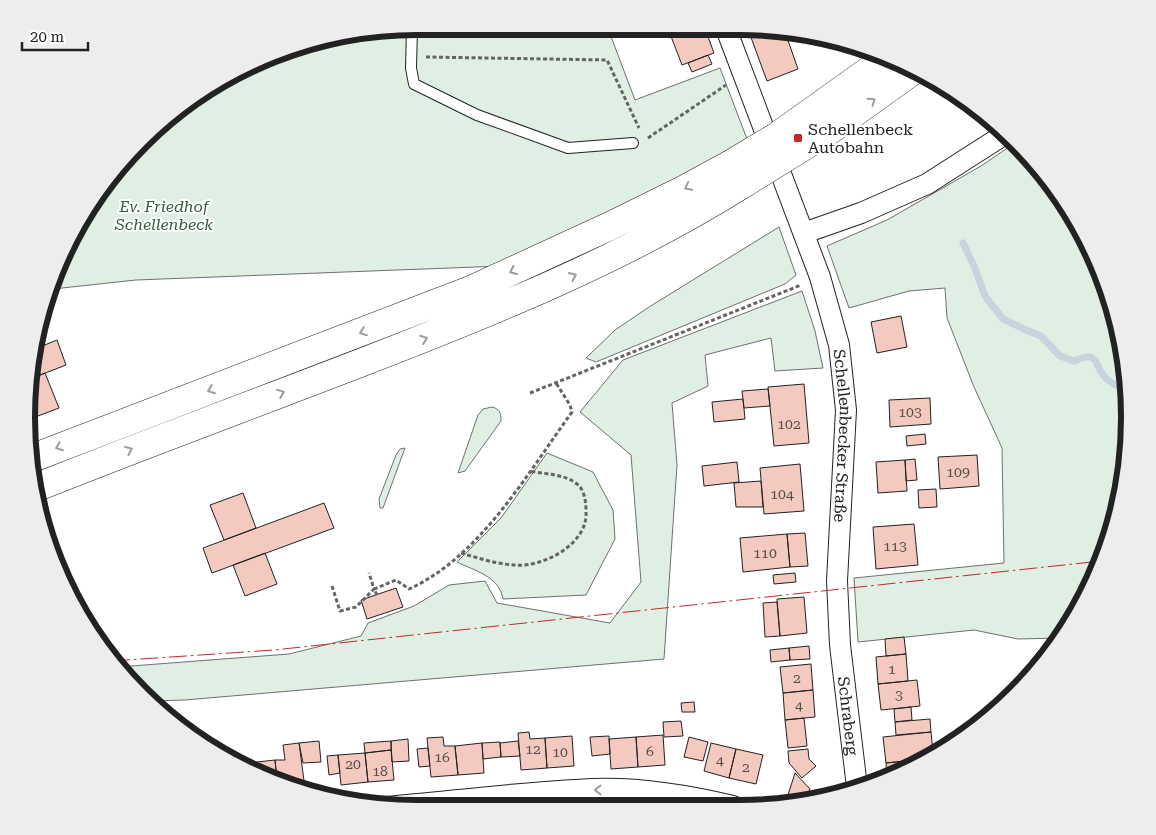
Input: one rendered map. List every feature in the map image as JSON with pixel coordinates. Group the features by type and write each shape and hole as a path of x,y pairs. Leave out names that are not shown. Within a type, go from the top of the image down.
{"highway":[{"path":"41,486 433,335 580,274 655,236 737,174 776,137 881,62"},
{"path":"37,455 473,289 602,230 685,189 737,174 830,130 875,100 908,74"}],"street":[{"name":"Schellenbecker Straße","path":"728,35 820,277 839,345 846,410 837,581 840,645"},
{"path":"804,233 861,213 927,184 999,138"},
{"name":"Schraberg","path":"840,645 856,781"},
{"path":"467,800 594,789 646,791 708,800"}],"lane":[{"path":"411,35 410,57 414,84 477,115 568,148 633,142"}],"path":[{"path":"410,57 607,60 640,131"},
{"path":"644,140 743,74"},
{"path":"530,394 820,277"},
{"path":"332,586 340,611 356,607 374,589 396,580 409,589 428,581 461,553 498,516 572,412 570,405 556,383"},
{"path":"461,553 516,566 540,562 557,555 573,544 587,523 585,499 578,484 562,477 529,471"},
{"path":"369,573 377,595"}],"green space":[{"name":"Ev. Friedhof Schellenbeck","path":"418,35 610,35 635,100 720,68 747,139 723,157 502,266 136,280 57,289 74,248 86,226 99,205 130,165 165,130 205,99 226,86 271,64 295,55 343,42 368,38"},
{"path":"1009,147 1026,165 1057,205 1070,226 1082,248 1101,295 1114,343 1118,368 1121,418 1118,467 1108,516 1101,540 1082,587 1051,638 1018,639 974,630 858,642 854,578 1004,563 1002,448 974,387 947,318 945,288 909,291 849,308 827,246 887,220 981,166"},
{"path":"779,227 796,275 785,284 596,362 586,358 615,330"},
{"path":"802,291 815,331 823,368 775,371 771,338 705,355 708,386 672,403 677,465 664,659 160,701 127,666 289,654 361,636 368,623 414,606 449,585 485,581 497,603 610,623 641,582 631,455 580,412 623,360"},
{"path":"492,407 500,412 501,421 465,471 458,473 478,415 483,409"},
{"path":"405,448 383,508 380,508 379,499 396,455 400,449"},
{"path":"547,453 593,472 613,510 615,539 586,595 503,599 497,585 485,575 457,562 501,518"}],"building":[{"path":"670,35 707,35 714,53 682,65"},
{"path":"750,35 787,38 798,69 767,81"},
{"path":"708,55 712,64 692,72 688,63"},
{"path":"901,316 907,347 877,353 871,322"},
{"path":"57,340 66,365 37,376 41,346"},
{"path":"45,373 59,408 35,417 36,392 37,376"},
{"path":"804,384 809,443 774,446 768,387"},
{"path":"768,389 770,406 744,408 742,391"},
{"path":"930,398 931,424 890,427 889,400"},
{"path":"743,399 745,419 714,422 712,402"},
{"path":"925,434 926,444 907,446 906,436"},
{"path":"977,455 979,486 940,489 938,457"},
{"path":"915,459 917,480 906,481 905,460"},
{"path":"905,460 907,491 878,493 876,462"},
{"path":"737,462 739,482 704,486 702,466"},
{"path":"800,464 804,511 764,514 760,468"},
{"path":"761,481 763,507 736,507 734,483"},
{"path":"936,489 937,507 919,508 918,490"},
{"path":"243,493 256,528 224,540 210,505"},
{"path":"324,503 334,528 212,573 203,548"},
{"path":"914,524 918,565 876,569 873,527"},
{"path":"805,533 808,566 790,567 787,534"},
{"path":"787,534 790,567 743,572 740,538"},
{"path":"265,553 277,584 245,596 233,565"},
{"path":"795,573 796,582 774,584 773,575"},
{"path":"396,588 403,607 367,619 361,600"},
{"path":"804,597 807,633 780,636 777,599"},
{"path":"777,602 780,636 765,637 763,603"},
{"path":"904,637 906,654 886,656 885,639"},
{"path":"809,646 810,659 790,660 789,648"},
{"path":"789,648 790,660 771,662 770,650"},
{"path":"906,654 908,681 878,684 876,657"},
{"path":"811,664 813,690 783,693 780,667"},
{"path":"917,680 920,706 881,710 878,684"},
{"path":"813,690 815,717 785,720 783,693"},
{"path":"694,702 695,712 682,712 681,703"},
{"path":"911,707 912,720 895,722 894,709"},
{"path":"804,718 807,746 788,748 785,720"},
{"path":"930,719 931,732 896,735 895,722"},
{"path":"681,721 683,736 664,737 663,722"},
{"path":"529,732 530,739 545,738 547,768 521,770 518,733"},
{"path":"931,732 932,747 909,760 886,763 883,737"},
{"path":"663,735 665,765 638,767 636,737"},
{"path":"572,736 574,766 547,768 545,738"},
{"path":"609,736 610,754 592,756 590,737"},
{"path":"443,737 444,746 455,746 458,775 431,777 427,738"},
{"path":"636,737 638,767 611,769 609,739"},
{"path":"689,737 708,742 703,761 684,757"},
{"path":"408,739 409,761 392,762 391,741"},
{"path":"319,741 321,762 303,763 299,743"},
{"path":"391,741 391,750 365,753 364,743"},
{"path":"518,741 520,756 501,757 500,743"},
{"path":"500,742 501,757 483,759 482,743"},
{"path":"299,743 304,783 276,773 275,760 285,760 283,745"},
{"path":"482,743 484,773 458,775 455,746"},
{"path":"711,743 736,749 729,778 704,771"},
{"path":"428,748 430,766 419,767 417,749"},
{"path":"736,749 763,755 756,784 729,778"},
{"path":"808,749 809,759 816,766 802,778 789,763 788,751"},
{"path":"391,750 394,780 368,782 365,753"},
{"path":"365,753 368,782 341,785 338,755"},
{"path":"338,755 340,773 329,775 327,756"},
{"path":"275,760 276,773 271,771 252,763"},
{"path":"908,761 886,770 886,763"},
{"path":"795,773 810,789 808,794 787,797"}],"waterway":[{"path":"963,243 985,296 1003,319 1041,336 1060,356 1074,361 1089,357 1093,358 1106,378 1120,387"}],"power":[{"path":"122,660 274,650 1093,562"}],"place":[{"name":"Schellenbeck Autobahn","path":"798,138"}]}
